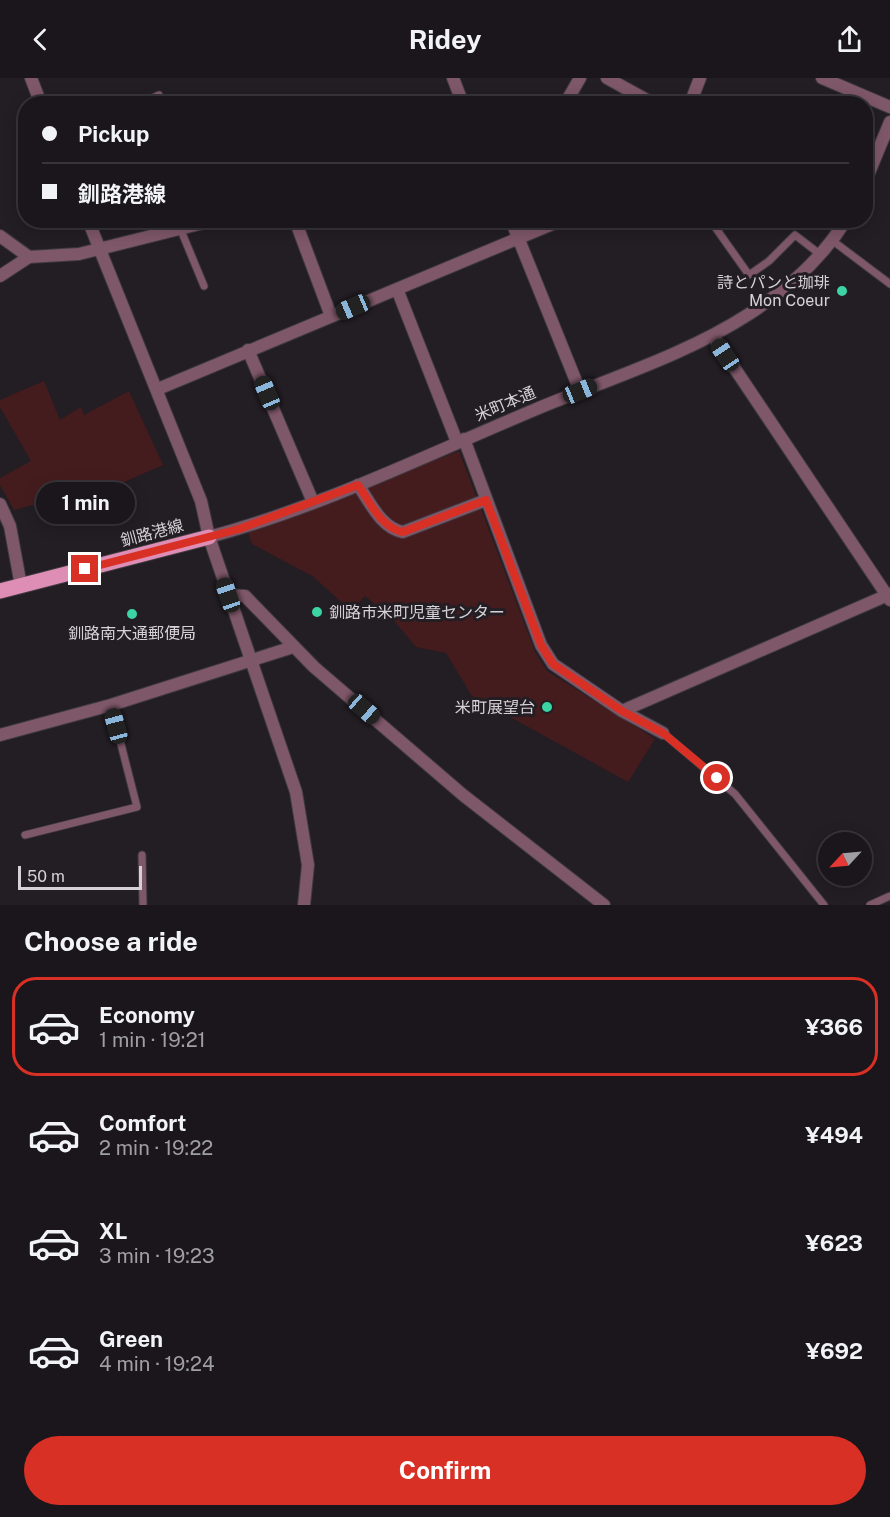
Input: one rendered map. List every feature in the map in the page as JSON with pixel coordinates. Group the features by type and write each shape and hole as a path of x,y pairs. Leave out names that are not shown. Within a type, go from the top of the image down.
{"main road":[{"name":"釧路港線","path":"0,591 209,537"}],"street":[{"path":"30,78 38,96"},
{"path":"453,78 461,96"},
{"path":"570,96 580,78"},
{"path":"607,78 640,96"},
{"path":"693,96 700,78"},
{"path":"822,78 866,96"},
{"path":"873,99 890,106"},
{"path":"873,163 890,122"},
{"path":"91,228 158,389 201,501 209,537 296,792 308,865 304,905"},
{"path":"0,276 29,257 79,254 180,228"},
{"path":"297,228 331,316"},
{"path":"514,228 580,391"},
{"path":"158,389 542,228"},
{"name":"米町本通","path":"209,537 358,485 713,336 789,286 833,241 841,228"},
{"path":"0,236 29,257"},
{"path":"397,289 486,500 541,645 553,664 622,711 663,733"},
{"path":"622,711 889,597 713,336"},
{"path":"248,350 313,502"},
{"path":"358,485 385,523 394,530 403,532 486,500"},
{"path":"0,504 10,526 21,586"},
{"path":"228,595 246,597 293,647 463,795 604,905"},
{"path":"0,735 111,705 293,647"}],"lane":[{"path":"180,228 204,286"},
{"path":"716,228 748,275 769,261 795,235 820,255"},
{"path":"833,241 890,284"},
{"path":"25,835 137,807 111,705"},
{"path":"663,733 735,794 824,905"},
{"path":"142,855 143,905"},
{"path":"870,905 890,896"}],"shaded area":[{"path":"44,381 60,420 81,407 84,415 129,391 163,465 124,482 14,510 0,485 0,478 31,461 0,407 0,400"},
{"path":"459,451 535,652 547,671 655,739 628,782 472,696 446,653 416,647 392,618 365,596 351,611 314,577 252,544 248,532"}],"place":[{"name":"詩とパンと珈琲 Mon Coeur","path":"842,291"},
{"name":"釧路市米町児童センター","path":"317,612"},
{"name":"釧路南大通郵便局","path":"132,614"},
{"name":"米町展望台","path":"547,707"}],"route":[{"path":"85,569 239,529 358,485 385,523 394,530 403,532 486,500 541,645 553,664 622,711 663,733 717,778"}]}
